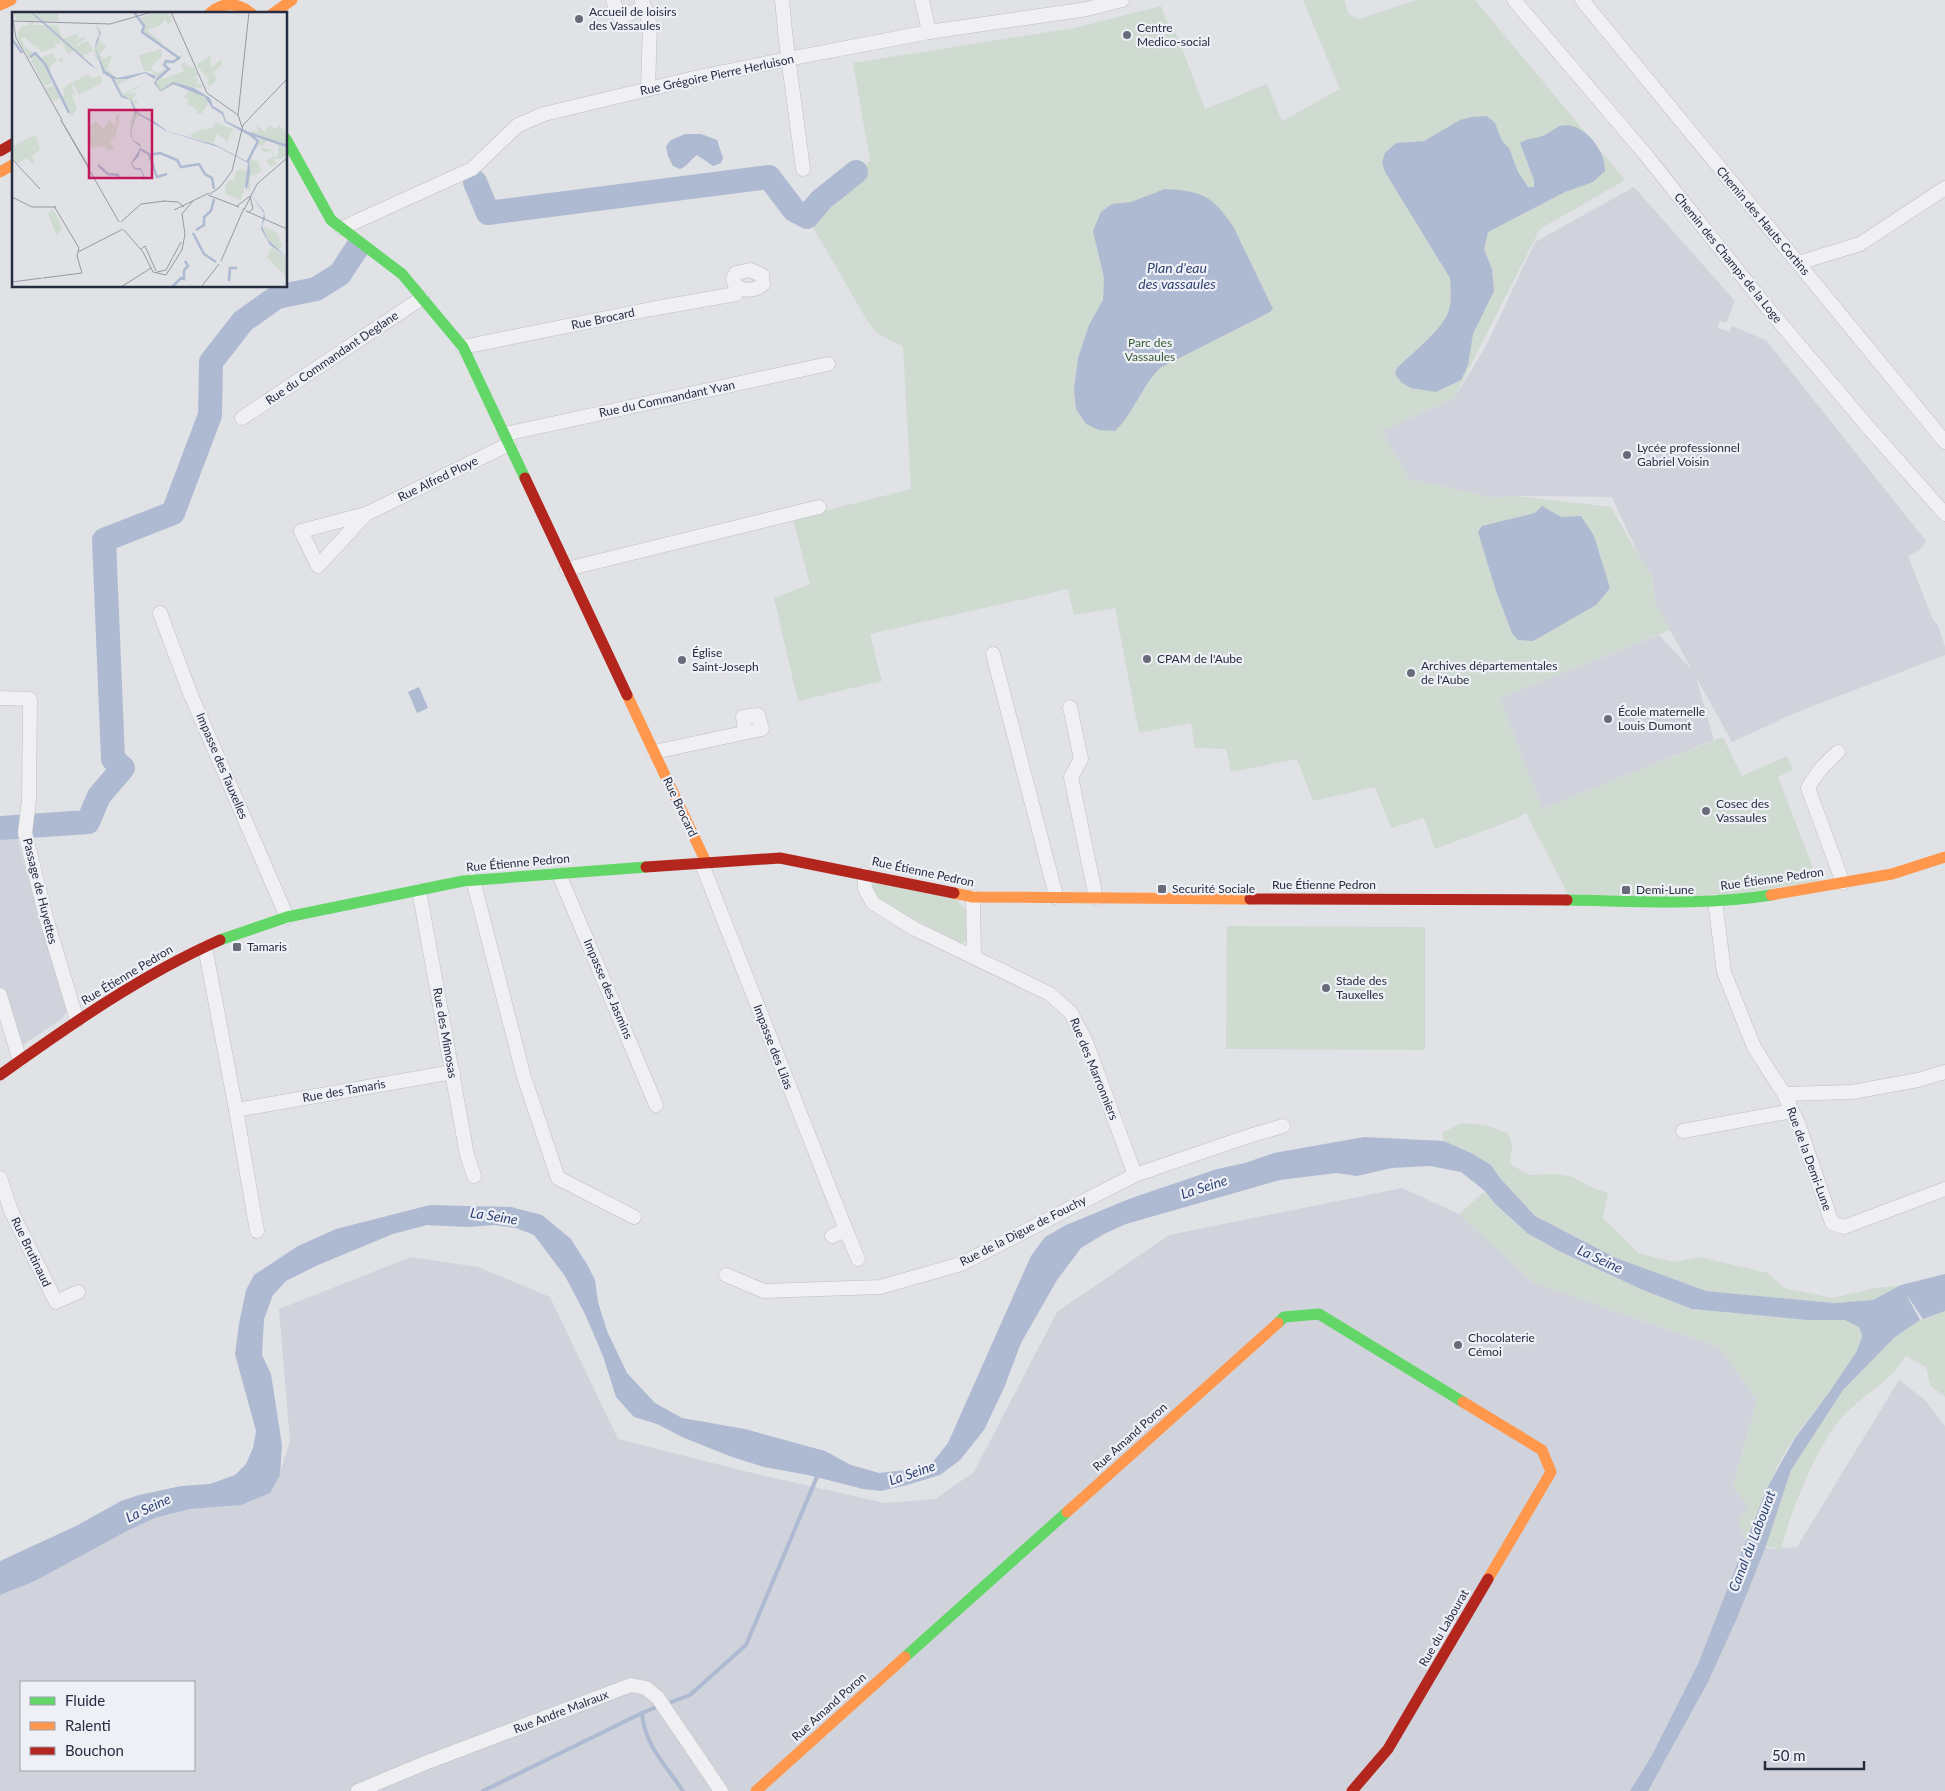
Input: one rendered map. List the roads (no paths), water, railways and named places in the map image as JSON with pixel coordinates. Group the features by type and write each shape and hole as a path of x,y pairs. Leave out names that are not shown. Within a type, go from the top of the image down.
{"street":[{"path":"238,4 251,0"},
{"path":"275,12 292,0"},
{"path":"613,0 620,18 643,3 650,25 648,89"},
{"path":"782,0 803,169"},
{"path":"922,0 929,32"},
{"name":"Rue Grégoire Pierre Herluison","path":"342,228 472,169 518,125 544,114 648,89 788,59 929,32 1087,8 1122,0"},
{"name":"Chemin des Champs de la Loge","path":"1514,0 1646,155 1778,320 1868,427 1945,514"},
{"name":"Chemin des Hauts Cortins","path":"1582,0 1945,442"},
{"path":"209,8 228,3 243,6 250,12"},
{"name":"Rue Brocard","path":"288,143 331,220 402,274 463,347 654,752 703,862"},
{"path":"0,151 12,144"},
{"path":"0,172 12,165"},
{"path":"1798,263 1860,244 1945,188"},
{"name":"Rue Brocard","path":"463,347 736,294 739,288"},
{"name":"Rue du Commandant Deglane","path":"242,418 422,298"},
{"name":"Rue du Commandant Yvan","path":"507,439 828,364"},
{"name":"Rue Alfred Ploye","path":"366,514 318,566 301,531 366,514 507,439"},
{"path":"567,570 820,507"},
{"name":"Impasse des Tauxelles","path":"160,613 190,693 287,916"},
{"path":"993,654 1055,898"},
{"name":"Passage de Huyettes","path":"0,698 30,699 29,800 25,828 47,921 77,1020"},
{"path":"1070,708 1080,759 1071,777 1096,898"},
{"path":"654,752 745,732"},
{"path":"1838,752 1814,775 1808,788 1843,883"},
{"name":"Rue Étienne Pedron","path":"0,1075 77,1020 182,957 235,934 287,916 473,880 703,862 780,858 973,897 1715,901 1740,900 1892,874 1945,857"},
{"name":"Impasse des Lilas","path":"703,862 858,1259"},
{"name":"Impasse des Jasmins","path":"559,874 656,1105"},
{"name":"Rue des Marronniers","path":"864,874 865,890 873,903 913,928 1050,994 1071,1013 1086,1042 1135,1175"},
{"path":"473,880 524,1077 558,1178 634,1217"},
{"name":"Rue des Mimosas","path":"419,890 467,1155 474,1176"},
{"path":"973,897 974,956"},
{"name":"Rue de la Demi-Lune","path":"1715,901 1724,972 1754,1046 1784,1094 1798,1123 1832,1223 1844,1227 1945,1189"},
{"path":"205,947 257,1231"},
{"path":"0,995 20,1061"},
{"name":"Rue des Tamaris","path":"236,1110 453,1072"},
{"path":"1784,1094 1852,1092 1918,1080 1945,1072"},
{"path":"1683,1131 1792,1111"},
{"name":"Rue de la Digue de Fouchy","path":"726,1275 764,1292 880,1287 961,1264 1135,1175 1248,1136 1284,1126"},
{"name":"Rue Brutinaud","path":"0,1178 11,1211 56,1302 78,1292"},
{"path":"832,1236 846,1230"},
{"name":"Rue Amand Poron","path":"756,1791 1284,1317 1320,1314 1542,1450 1551,1472"},
{"name":"Rue du Labourat","path":"1352,1791 1388,1749 1551,1472"},
{"name":"Rue Andre Malraux","path":"358,1791 631,1685 646,1688 658,1698 721,1791"}],"water":[{"path":"1487,116 1495,123 1502,141 1509,148 1518,172 1528,187 1534,187 1534,180 1520,143 1545,135 1560,126 1569,125 1577,128 1585,132 1592,139 1602,155 1605,171 1593,182 1565,192 1488,232 1484,249 1492,269 1494,291 1473,334 1468,365 1461,380 1436,392 1411,388 1402,383 1395,374 1397,368 1432,335 1444,320 1450,305 1450,278 1385,172 1382,162 1385,153 1396,143 1424,141 1460,120"},
{"path":"685,134 701,134 717,140 723,158 721,163 713,166 697,155 680,169 673,166 666,146 671,140"},
{"name":"Plan d'eau des vassaules","path":"1165,189 1189,191 1198,194 1206,197 1220,209 1234,228 1273,309 1160,368 1153,375 1122,424 1115,431 1099,430 1086,424 1076,409 1074,390 1078,358 1089,325 1103,300 1104,278 1093,231 1101,212 1112,204 1131,202"},
{"path":"1542,506 1561,517 1581,516 1594,536 1610,588 1596,605 1533,641 1518,640 1512,633 1496,591 1478,532 1482,526 1535,513"},
{"path":"419,687 428,708 417,713 408,692"},
{"path":"1364,1137 1444,1141 1473,1154 1491,1165 1500,1178 1535,1216 1616,1258 1706,1291 1834,1303 1873,1300 1901,1285 1945,1274 1945,1311 1923,1319 1906,1294 1920,1320 1895,1337 1843,1390 1791,1470 1766,1546 1737,1618 1708,1682 1648,1791 1630,1791 1651,1757 1698,1664 1767,1488 1795,1438 1857,1351 1862,1336 1859,1327 1845,1320 1808,1320 1692,1309 1643,1290 1561,1252 1527,1233 1495,1204 1485,1191 1461,1172 1430,1166 1392,1168 1357,1176 1337,1173 1280,1180 1126,1224 1104,1234 1081,1248 1057,1280 1021,1343 1004,1388 984,1430 960,1460 940,1475 881,1491 863,1489 808,1475 764,1467 732,1457 682,1437 657,1424 634,1417 616,1397 603,1356 585,1314 565,1276 534,1235 516,1228 495,1225 467,1227 427,1225 393,1234 318,1265 286,1281 273,1295 264,1319 262,1355 271,1374 282,1445 280,1475 270,1493 241,1505 190,1509 155,1518 127,1531 35,1581 0,1595 0,1561 76,1526 121,1501 181,1486 210,1484 235,1475 246,1464 253,1448 256,1431 235,1354 246,1290 254,1275 298,1246 336,1229 430,1205 511,1207 542,1215 571,1239 588,1266 595,1280 598,1302 607,1331 627,1373 655,1403 682,1418 745,1429 825,1451 851,1465 879,1473 906,1470 932,1463 948,1443 1031,1256 1045,1237 1066,1225 1129,1199 1217,1169 1245,1163 1274,1153"}],"waterway":[{"path":"475,182 488,213 769,177 794,210 807,217 821,200 856,172"},
{"path":"0,828 88,822 99,796 123,768 113,759 104,540 173,513 210,415 211,362 243,321 277,297 316,289 340,274 357,248"},
{"path":"666,1704 690,1695 746,1645 819,1472"},
{"path":"483,1791 659,1706"},
{"path":"642,1713 651,1745 683,1791"}],"place":[{"name":"Accueil de loisirs des Vassaules","path":"579,19"},
{"name":"Centre Medico-social","path":"1127,35"},
{"name":"Lycée professionnel Gabriel Voisin","path":"1627,455"},
{"name":"CPAM de l'Aube","path":"1147,659"},
{"name":"Église Saint-Joseph","path":"682,660"},
{"name":"Archives départementales de l'Aube","path":"1411,673"},
{"name":"École maternelle Louis Dumont","path":"1608,719"},
{"name":"Cosec des Vassaules","path":"1706,811"},
{"name":"Securité Sociale","path":"1162,889"},
{"name":"Demi-Lune","path":"1626,890"},
{"name":"Tamaris","path":"237,947"},
{"name":"Stade des Tauxelles","path":"1326,988"},
{"name":"Chocolaterie Cémoi","path":"1458,1345"}],"park label":[{"name":"Parc des Vassaules","path":"1150,350"}],"water label":[{"name":"La Seine","path":"1204,1187"},
{"name":"La Seine","path":"494,1216"},
{"name":"La Seine","path":"1600,1259"},
{"name":"La Seine","path":"912,1473"},
{"name":"La Seine","path":"148,1508"},
{"name":"Canal du Labourat","path":"1752,1541"}]}
